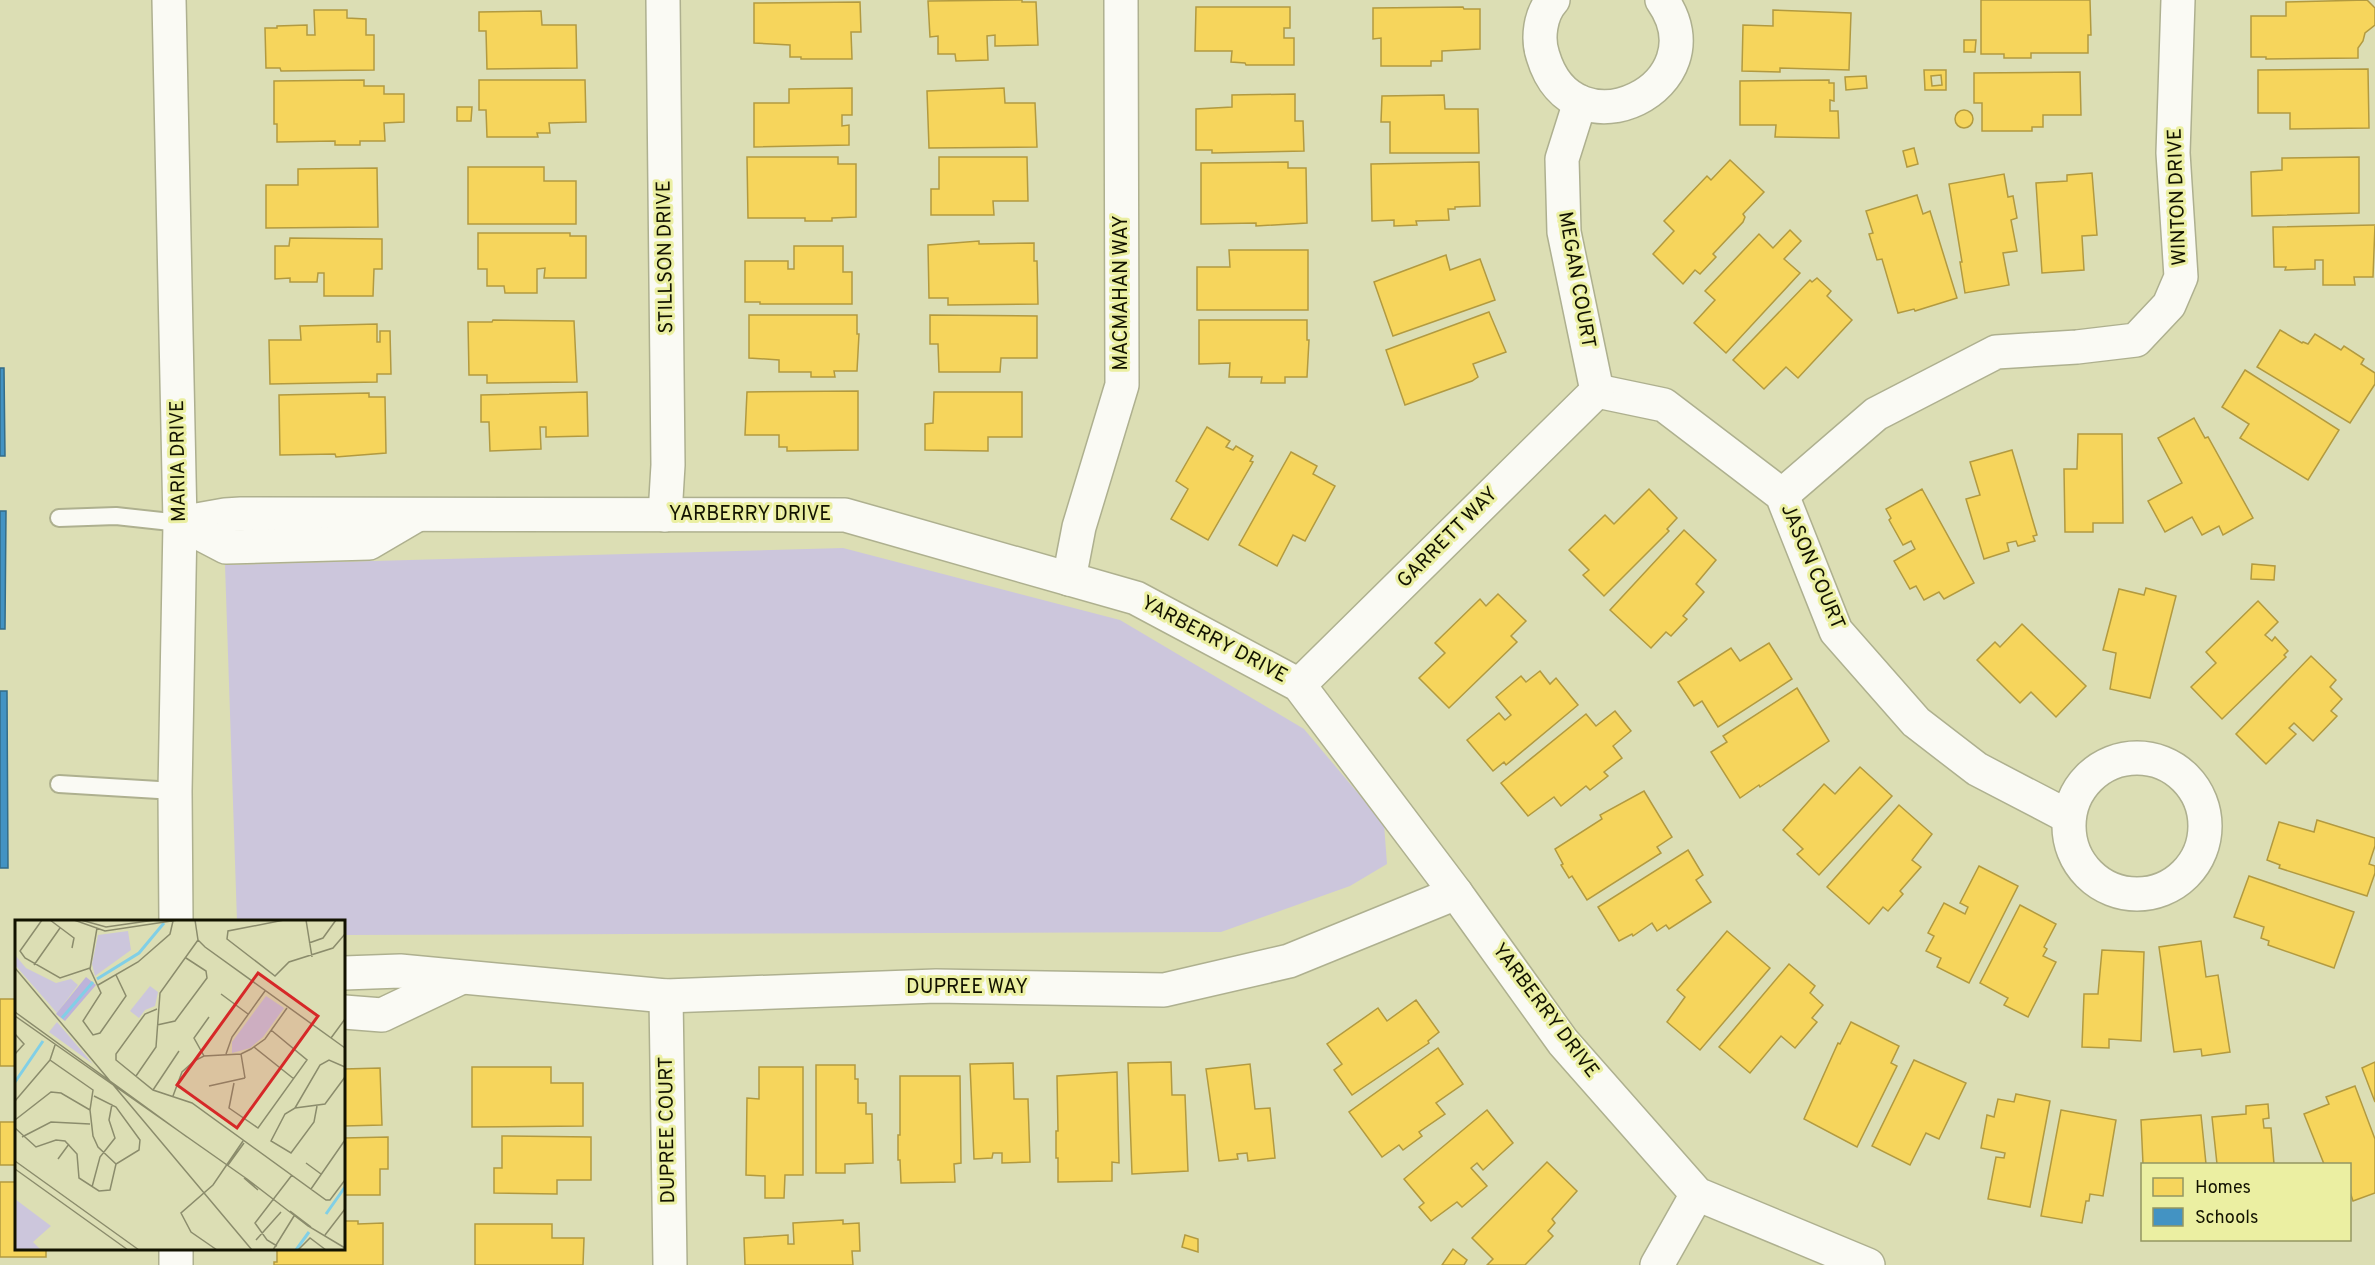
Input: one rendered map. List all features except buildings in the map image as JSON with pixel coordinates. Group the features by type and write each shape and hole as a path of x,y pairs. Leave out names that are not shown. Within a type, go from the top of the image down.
{"street":[{"name":"MARIA DRIVE","path":"169,0 180,524 175,791 176,920"},
{"name":"STILLSON DRIVE","path":"663,0 668,453 665,515"},
{"name":"MACMAHAN WAY","path":"1069,579 1079,527 1122,385 1121,0"},
{"path":"1553,0 1541,26 1540,48 1547,70 1561,88 1580,102 1601,107 1623,106 1643,97 1659,84 1671,65 1676,44 1673,22 1662,0"},
{"name":"WINTON DRIVE","path":"1782,495 1876,414 1996,352 2077,347 2136,340 2169,305 2181,277 2173,153 2178,0"},
{"name":"MEGAN COURT","path":"1580,102 1562,159 1564,232 1597,391"},
{"name":"JASON COURT","path":"1597,391 1664,405 1782,495 1836,631 1908,714 1977,769 2069,817"},
{"name":"GARRETT WAY","path":"1299,685 1597,391"},
{"name":"YARBERRY DRIVE","path":"180,524 226,547 369,543 417,515 845,515 1136,598 1299,685 1456,892 1563,1042 1697,1194 1868,1265"},
{"path":"2126,758 2147,758 2168,765 2185,778 2198,795 2205,816 2205,838 2198,858 2187,874 2172,886 2155,893 2135,895 2116,892 2099,883 2085,870 2074,854 2069,836 2069,817 2076,796 2088,778 2105,765 2126,758"},
{"name":"DUPREE WAY","path":"345,973 400,971 666,996 936,986 1164,990 1289,961 1456,892"},
{"path":"345,1012 382,1015 462,977"},
{"name":"DUPREE COURT","path":"666,996 670,1265"},
{"path":"1657,1265 1697,1194"}],"lane":[{"path":"59,518 116,516 180,524"},
{"path":"59,784 175,791"}],"shaded area":[{"path":"843,548 1120,620 1304,729 1384,824 1387,864 1350,886 1221,932 345,935 345,920 237,920 225,565"}]}
